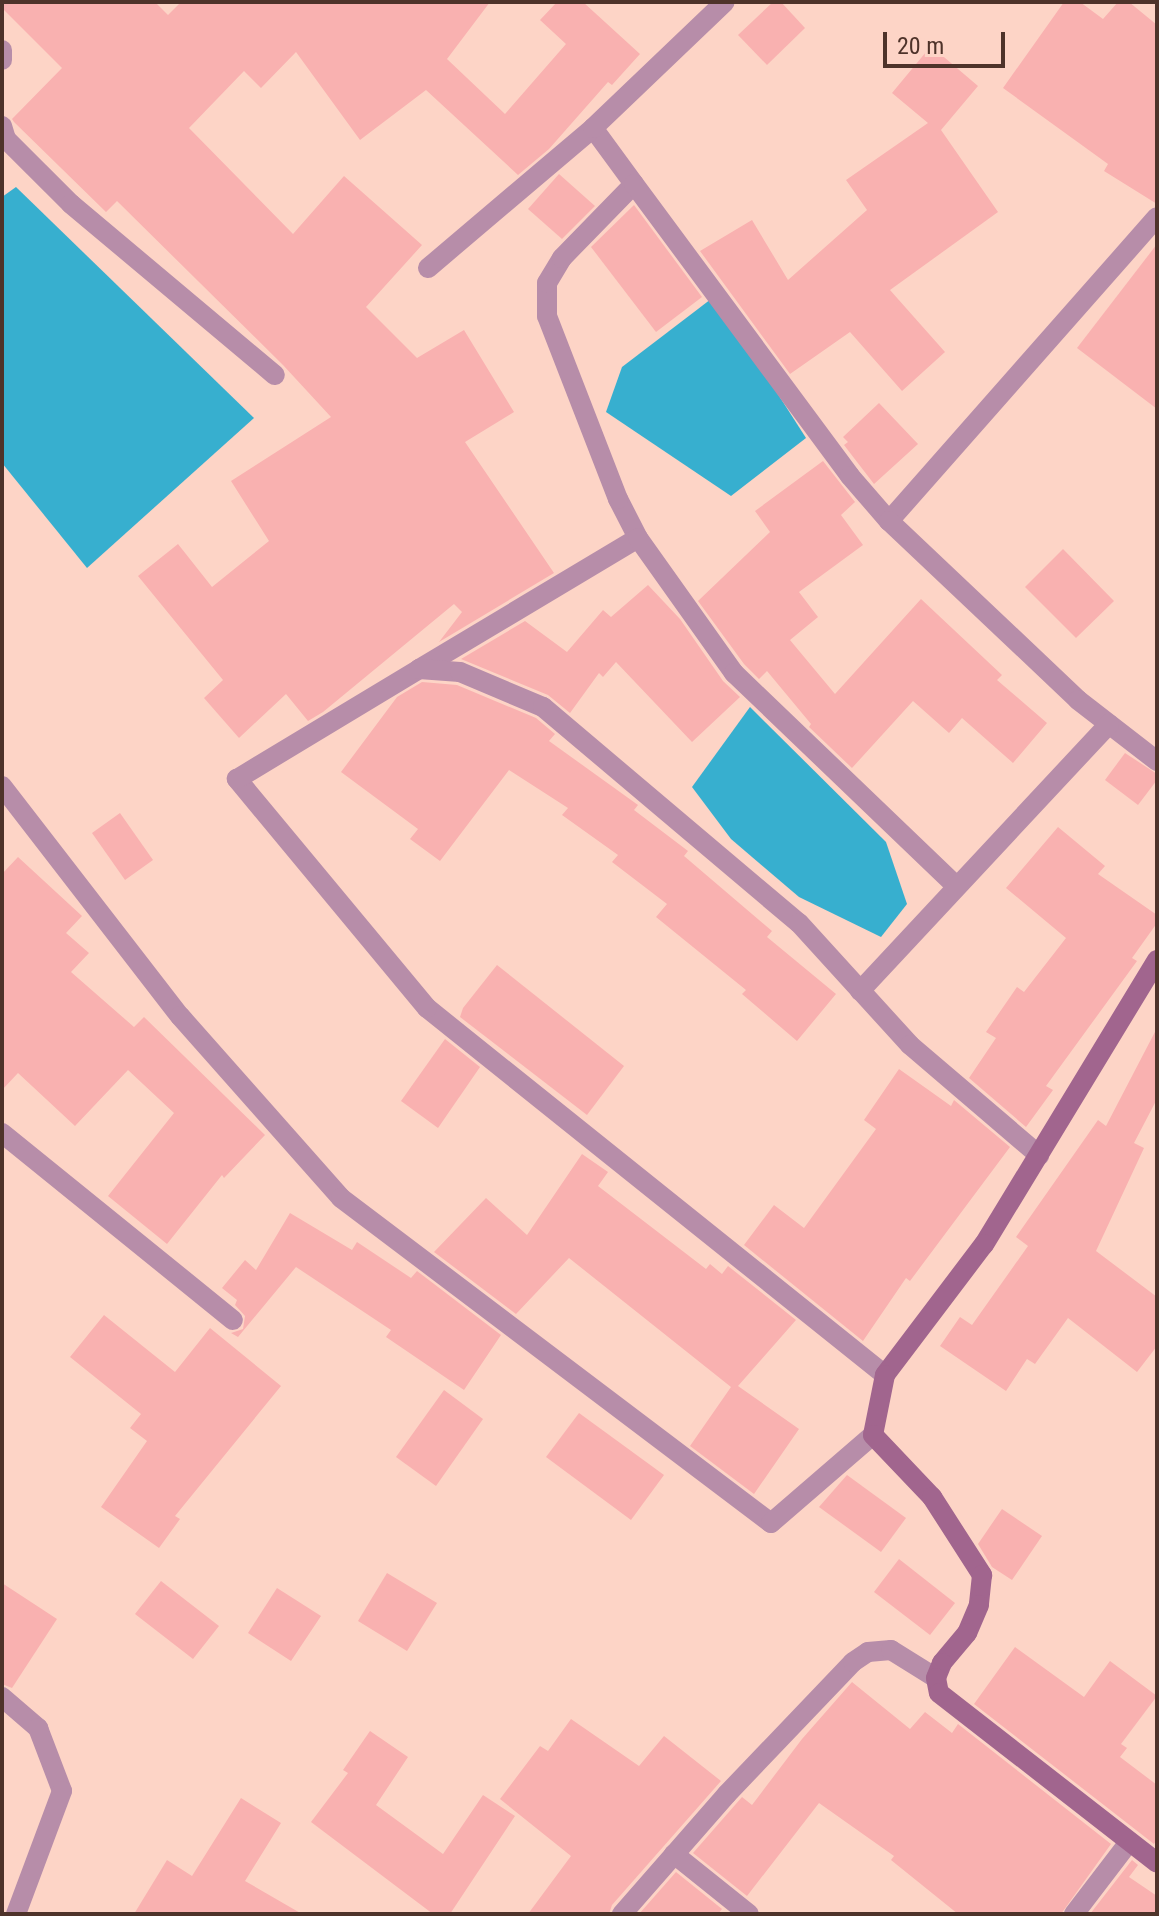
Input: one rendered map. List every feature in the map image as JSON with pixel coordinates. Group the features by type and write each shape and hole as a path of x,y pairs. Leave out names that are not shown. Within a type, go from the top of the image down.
{"street":[{"path":"428,268 593,128 725,2"},
{"path":"2,50 2,60"},
{"path":"2,126 6,139 71,204 275,375"},
{"path":"593,128 815,430 889,521 1078,700 1157,761"},
{"path":"634,184 562,258 547,283 547,316 618,499 638,538 734,673 955,885"},
{"path":"889,521 1157,217"},
{"path":"638,538 237,779 427,1008 885,1375"},
{"path":"419,669 460,672 543,707 799,923 910,1045 1039,1155"},
{"path":"860,991 955,885 1109,724"},
{"path":"2,786 180,1016 341,1198 771,1523 873,1435 885,1375 984,1244 1157,960"},
{"path":"2,1133 233,1320"},
{"path":"873,1435 932,1497 982,1575 979,1605 967,1633 942,1663 936,1678 939,1693 1129,1842 1155,1857"},
{"path":"622,1914 737,1783 853,1662 868,1652 891,1650 936,1678"},
{"path":"2,1697 38,1728 62,1791 16,1914"},
{"path":"1074,1914 1129,1842"},
{"path":"674,1854 749,1914"}],"water":[{"path":"16,187 254,418 87,568 2,463 2,197"},
{"path":"715,296 806,438 731,496 606,412 622,367"},
{"path":"750,707 886,842 907,904 881,937 799,897 731,839 692,787"}],"building":[{"path":"2,2 155,2 168,15 181,2 490,2 447,59 505,114 566,44 540,20 557,2 583,2 640,54 612,85 608,82 549,149 518,175 426,90 360,140 296,52 261,88 244,71 189,128 293,234 344,176 422,245 366,307 417,358 464,330 514,412 465,442 554,573 439,642 462,612 454,604 323,712 308,721 286,694 239,738 204,698 223,680 138,576 178,544 212,587 269,541 231,481 331,417 283,365 117,201 106,212 14,122 12,119 62,68 2,8"},
{"path":"773,2 781,2 805,28 767,65 738,35"},
{"path":"1064,2 1080,2 1103,19 1118,2 1129,2 1157,25 1157,204 1104,171 1108,164 1003,88"},
{"path":"931,46 978,86 941,130 998,212 890,290 945,352 902,391 850,332 790,374 700,251 752,220 788,280 867,210 846,180 928,123 892,93"},
{"path":"559,174 595,206 562,239 528,209"},
{"path":"634,205 702,297 656,332 591,247"},
{"path":"1157,244 1157,409 1077,348"},
{"path":"879,403 918,444 874,484 844,445 848,442 843,437"},
{"path":"823,461 855,502 841,515 863,545 799,592 818,617 790,640 835,694 921,599 1002,675 997,680 1047,723 1013,763 962,718 949,733 913,701 852,768 809,727 811,724 767,671 759,679 744,664 698,601 770,532 755,511"},
{"path":"1063,549 1114,601 1076,638 1025,587"},
{"path":"648,585 680,619 723,681 740,697 692,742 616,662 603,677 599,673 570,713 548,695 461,659 525,621 567,652 603,610 611,617"},
{"path":"422,682 457,685 536,718 555,734 549,741 638,805 634,810 688,851 684,856 772,931 767,937 836,994 797,1041 742,994 746,990 656,917 667,904 612,862 618,855 562,815 568,808 509,770 440,861 410,839 418,829 341,772 397,697"},
{"path":"1125,753 1157,774 1157,780 1138,805 1105,780"},
{"path":"120,813 153,860 125,880 92,833"},
{"path":"1058,827 1105,866 1098,874 1157,915 1157,923 1132,958 1137,961 1046,1086 1053,1090 1026,1127 969,1078 996,1038 986,1032 1017,987 1024,992 1066,938 1006,888"},
{"path":"18,857 82,916 66,933 89,953 71,972 134,1027 144,1017 265,1135 224,1178 222,1175 167,1244 108,1196 174,1113 128,1070 75,1126 18,1073 2,1090 2,874"},
{"path":"497,965 624,1066 587,1115 460,1017 463,1008"},
{"path":"1157,1028 1157,1099 1134,1143 1144,1148 1096,1251 1157,1297 1157,1346 1137,1372 1068,1318 1035,1364 1027,1359 1006,1391 940,1346 960,1317 972,1325 1028,1246 1016,1237 1098,1120 1106,1126"},
{"path":"445,1039 480,1067 438,1128 401,1101"},
{"path":"899,1069 951,1106 954,1100 1010,1147 910,1281 906,1278 863,1341 744,1245 774,1205 804,1228 876,1129 864,1120"},
{"path":"582,1154 608,1172 598,1186 706,1269 710,1264 722,1274 728,1266 796,1320 738,1386 799,1429 754,1494 690,1446 731,1387 569,1258 516,1314 434,1252 486,1198 527,1235"},
{"path":"290,1213 352,1250 357,1242 411,1278 417,1271 501,1335 464,1390 386,1337 391,1330 296,1267 238,1337 231,1333 243,1329 245,1316 235,1305 237,1300 222,1288 245,1260 256,1270"},
{"path":"104,1315 175,1372 210,1328 281,1386 175,1516 180,1519 159,1548 101,1507 147,1441 130,1428 141,1414 70,1357"},
{"path":"444,1390 483,1419 436,1486 396,1457"},
{"path":"579,1413 664,1475 631,1520 546,1457"},
{"path":"847,1475 906,1518 881,1552 819,1507"},
{"path":"1002,1509 1042,1536 1012,1580 992,1567 978,1544"},
{"path":"899,1559 955,1603 930,1635 874,1592"},
{"path":"387,1573 437,1603 407,1651 358,1621"},
{"path":"161,1581 219,1626 193,1659 135,1614"},
{"path":"2,1583 57,1619 12,1688 2,1684"},
{"path":"277,1588 321,1616 291,1661 248,1633"},
{"path":"1015,1647 1084,1697 1110,1661 1157,1696 1121,1744 1127,1748 1120,1757 1157,1785 1157,1839 1154,1844 974,1704"},
{"path":"852,1682 910,1729 925,1712 952,1733 958,1724 1111,1844 1061,1914 958,1914 891,1860 894,1856 819,1803 747,1896 693,1853 742,1797 752,1805 802,1739"},
{"path":"571,1719 639,1766 664,1736 721,1781 612,1905 609,1914 528,1914 571,1856 500,1799 540,1746 548,1751"},
{"path":"370,1731 408,1757 376,1805 443,1854 483,1795 515,1816 450,1914 433,1914 311,1822 348,1773 343,1770"},
{"path":"241,1798 281,1823 245,1881 302,1914 134,1914 167,1860 192,1876"},
{"path":"1132,1860 1138,1865 1129,1877 1157,1896 1157,1914 1090,1914"},
{"path":"676,1872 722,1909 718,1914 639,1914"}]}
